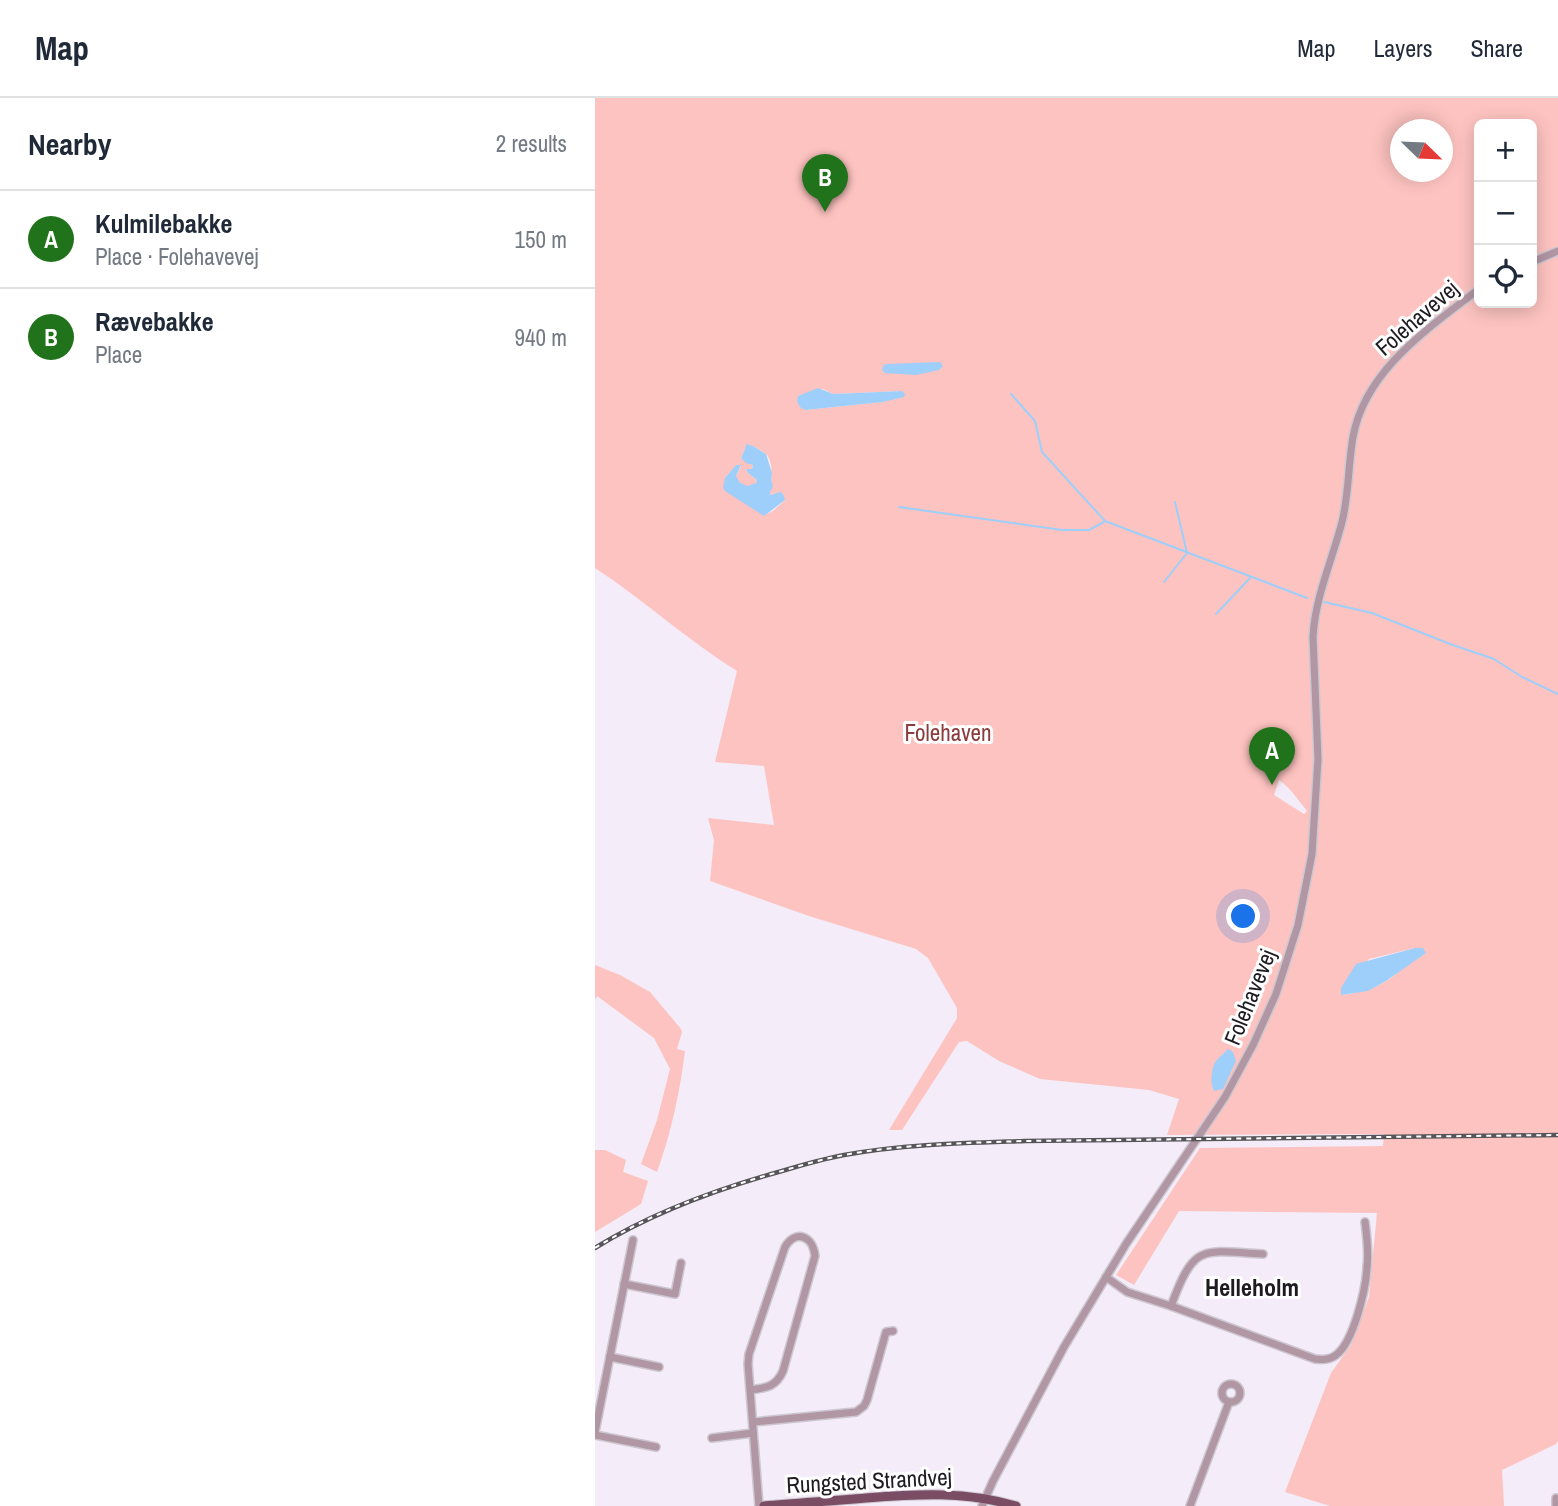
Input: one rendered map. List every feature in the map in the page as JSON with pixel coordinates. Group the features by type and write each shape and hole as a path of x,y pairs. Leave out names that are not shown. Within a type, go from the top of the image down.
{"main road":[{"name":"Rungsted Strandvej","path":"762,1506 918,1494 949,1494 1016,1506"}],"street":[{"path":"1537,260 1558,251"},
{"name":"Folehavevej","path":"984,1502 1058,1358 1105,1277 1238,1074 1276,993 1295,935 1313,854 1318,760 1314,620 1318,596 1338,540 1358,417 1384,372 1405,349 1474,293"},
{"path":"1105,1277 1127,1292 1324,1360 1343,1348 1359,1310 1367,1267 1365,1223"},
{"path":"750,1390 768,1388 775,1384 783,1371 815,1256 814,1246 809,1239 795,1237 789,1240 749,1354 748,1364 753,1433 762,1506"},
{"path":"633,1240 595,1434 656,1447"},
{"path":"1171,1306 1188,1268 1202,1254 1211,1251 1263,1254"},
{"path":"624,1284 675,1294 681,1263"},
{"path":"753,1422 856,1412 867,1400 886,1332 893,1331"},
{"path":"610,1357 659,1367"},
{"path":"1190,1506 1229,1402"},
{"path":"712,1438 753,1433"}],"green space":[{"name":"Folehaven","path":"595,98 1558,98 1558,1441 1502,1470 1504,1506 1330,1506 1285,1492 1331,1373 1351,1345 1369,1297 1377,1213 1179,1211 1134,1285 1116,1275 1200,1148 1383,1146 1384,1134 1167,1135 1179,1099 1149,1090 1040,1079 999,1061 967,1041 959,1042 902,1130 889,1130 957,1018 957,1008 928,958 916,949 809,916 710,881 714,840 708,818 774,825 764,766 715,762 737,671 595,568","holes":["823,389 833,394 902,391 883,402 805,410 798,396","753,446 769,459 770,495 775,493 785,500 764,515 725,478 732,470 741,466 737,480 743,486 756,483 757,480 746,469 752,469 753,465 741,458 745,449","1279,780 1291,790 1307,811 1304,814 1274,795","1415,948 1405,965 1390,979 1366,990 1341,995 1369,959"]},
{"path":"595,965 650,992 682,1032 677,1049 685,1051 680,1082 671,1127 657,1172 641,1164 657,1120 670,1069 654,1038 597,996 595,1000"},
{"path":"595,1150 605,1150 626,1160 623,1172 648,1181 641,1204 595,1232"}],"water":[{"path":"940,362 943,366 939,370 916,375 885,373 882,370 886,364"},
{"path":"818,388 833,394 902,391 905,394 904,397 883,402 805,410 800,407 798,396"},
{"path":"746,444 766,454 772,473 773,486 770,495 780,492 785,500 764,516 725,491 723,487 725,478 736,465 741,465 736,476 740,483 748,486 756,483 757,480 746,469 752,469 753,465 741,458"},
{"path":"1423,948 1426,953 1386,981 1368,991 1341,995 1341,988 1356,964"},
{"path":"1228,1049 1233,1052 1236,1061 1223,1089 1214,1091 1211,1080 1214,1065"}],"waterway":[{"path":"1011,394 1035,421 1042,452 1105,521 1307,598"},
{"path":"1164,582 1187,553 1175,502"},
{"path":"899,507 1062,530 1089,530 1104,522"},
{"path":"1216,614 1251,577"},
{"path":"1324,602 1372,613 1494,659 1522,677 1558,694"}],"railway":[{"path":"595,1248 640,1223 734,1186 828,1158 889,1148 1025,1141 1558,1135"}],"place":[{"name":"Rævebakke","path":"825,212"},
{"name":"Kulmilebakke","path":"1272,785"}],"district":[{"name":"Helleholm","path":"1252,1288"}]}
